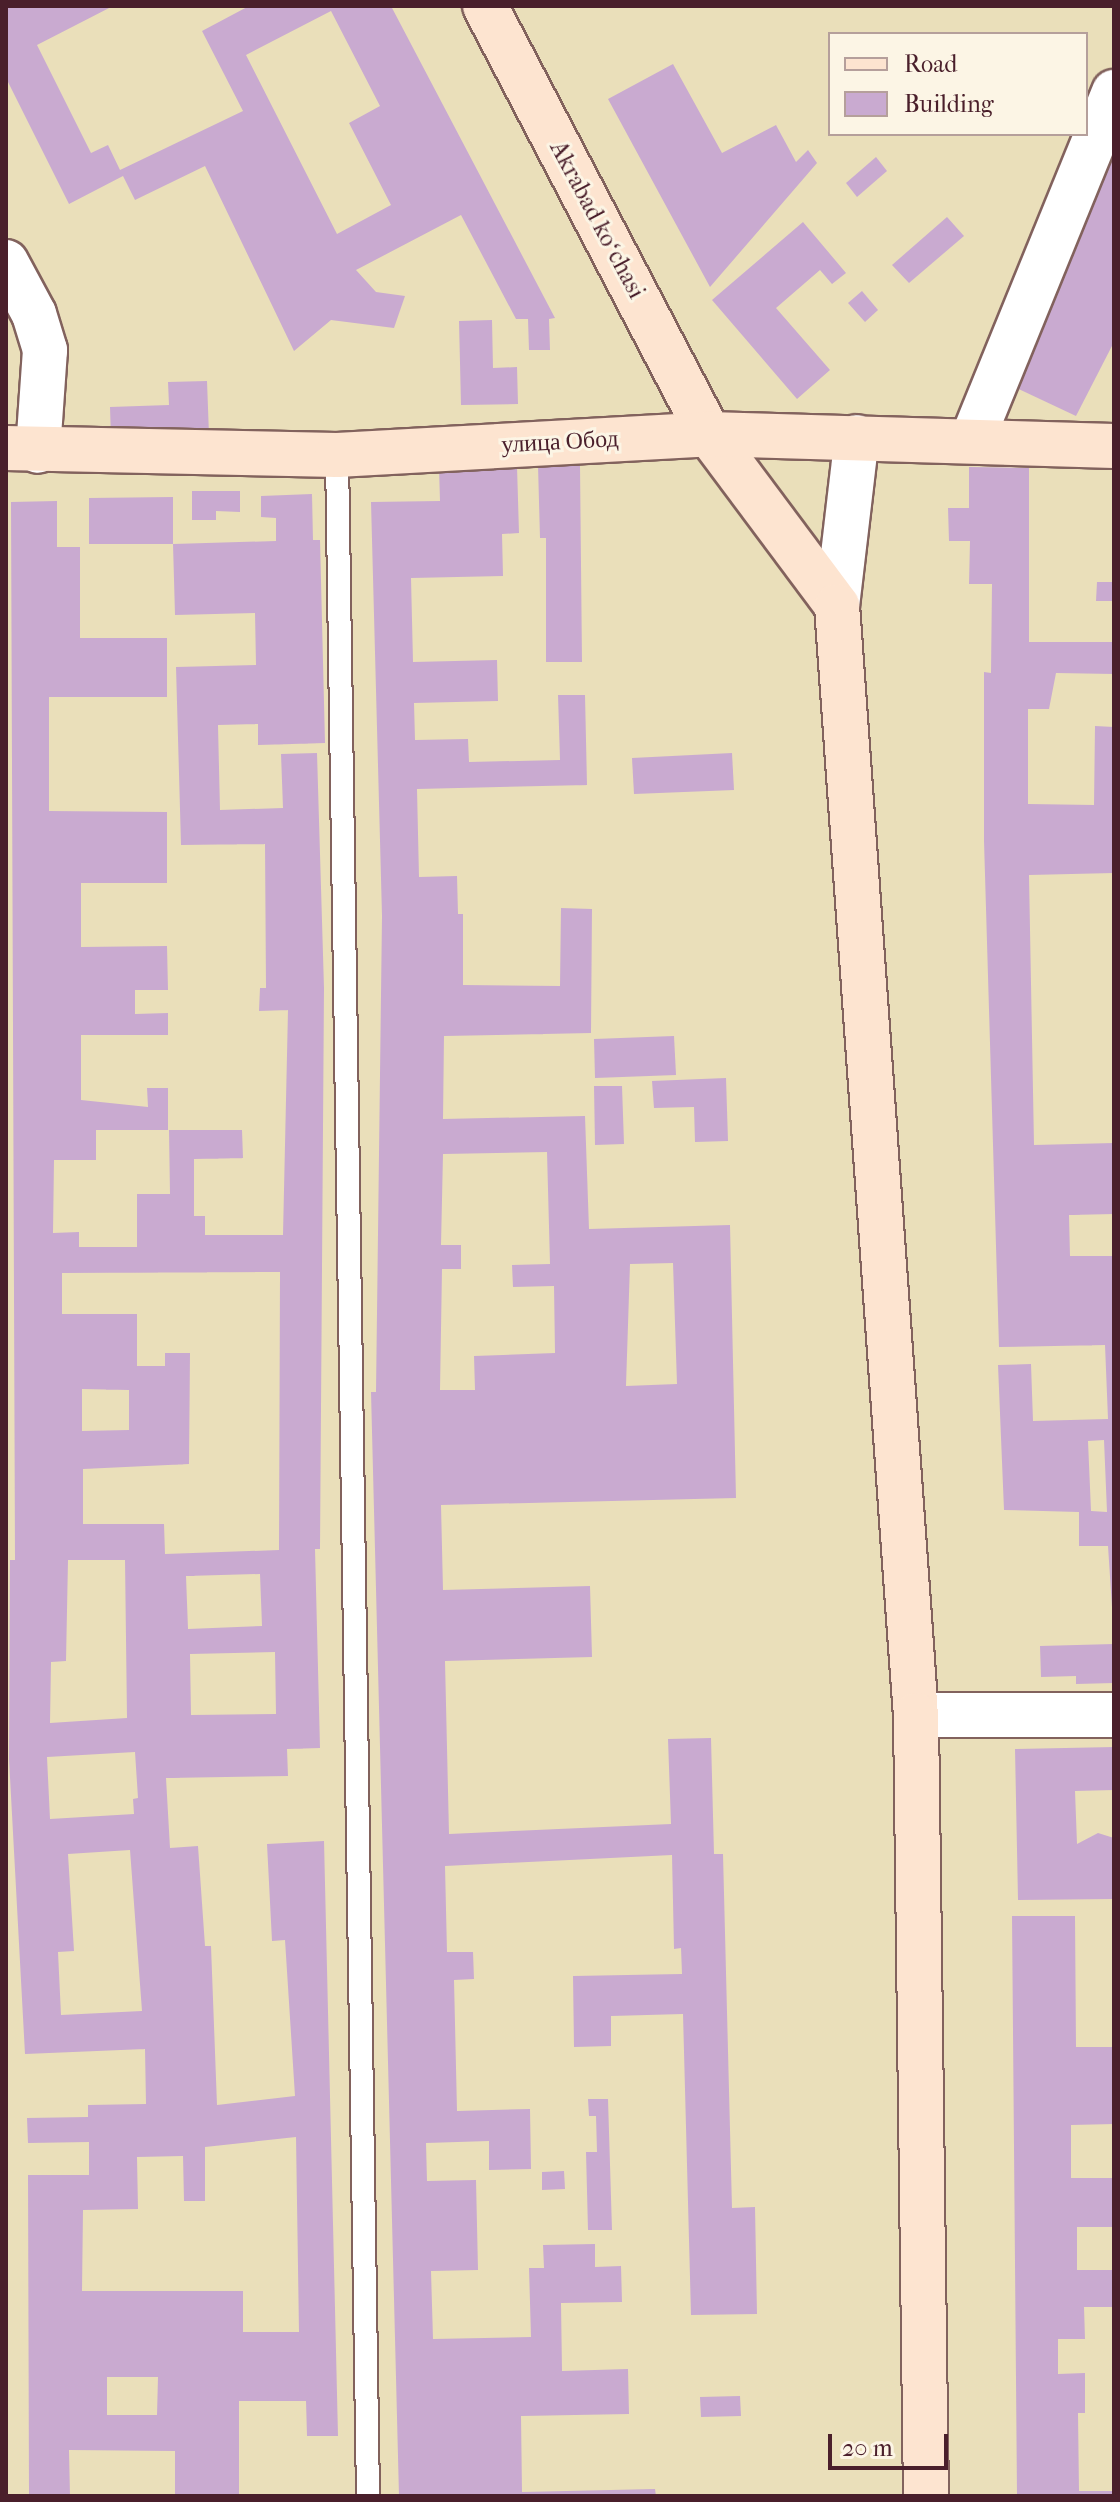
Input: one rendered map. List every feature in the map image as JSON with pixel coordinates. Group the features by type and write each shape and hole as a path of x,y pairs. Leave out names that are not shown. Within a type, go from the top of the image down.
{"street":[{"name":"Akrabad koʻchasi","path":"485,6 709,434 837,606"},
{"path":"972,440 1114,92"},
{"path":"6,262 34,314 45,350 22,450"},
{"name":"улица Обод","path":"22,450 337,455 709,434 1114,446"},
{"path":"857,437 837,606 916,1715 926,2496"},
{"path":"916,1715 1114,1715"}],"lane":[{"path":"337,455 368,2496"}],"building":[{"path":"6,6 113,6 37,45 91,153 108,145 120,170 243,111 202,31 249,6 391,6 555,318 549,319 550,350 529,350 528,319 516,319 461,215 356,270 376,292 405,296 394,328 331,320 294,351 205,166 135,200 123,176 69,204 6,78","holes":["331,11 380,106 349,123 391,205 337,234 246,55"]},
{"path":"673,64 722,153 776,125 796,162 808,150 817,163 710,287 608,99"},
{"path":"1114,155 1114,342 1076,416 1006,383"},
{"path":"876,157 887,171 857,197 846,183"},
{"path":"947,217 964,236 909,283 892,265"},
{"path":"803,222 846,273 832,284 820,270 776,308 830,370 797,399 712,300"},
{"path":"862,291 878,310 865,322 848,303"},
{"path":"492,320 493,368 517,367 518,404 461,405 459,321"},
{"path":"207,381 209,435 111,438 110,407 169,405 168,382"},
{"path":"538,465 580,465 582,662 546,662 546,538 540,538"},
{"path":"517,466 519,533 502,534 503,576 411,578 413,662 497,660 498,701 414,703 415,740 468,739 469,762 560,760 558,695 585,695 587,785 417,789 419,877 457,876 458,914 463,914 463,985 560,986 561,908 592,909 591,1033 444,1036 443,1119 585,1116 589,1229 730,1225 736,1498 441,1505 443,1590 590,1586 592,1657 445,1661 449,1834 671,1824 668,1739 711,1738 714,1854 723,1854 732,2208 755,2207 757,2314 691,2315 683,2014 611,2016 611,2046 574,2047 573,1976 682,1974 681,1948 674,1949 672,1855 445,1866 447,1952 473,1952 474,1979 454,1980 457,2111 530,2109 531,2169 489,2170 489,2141 426,2143 427,2181 476,2180 478,2270 431,2271 433,2339 531,2337 529,2268 544,2268 543,2245 595,2244 595,2267 621,2266 622,2302 561,2303 562,2371 628,2369 629,2414 521,2416 522,2492 655,2489 656,2496 399,2496 371,1392 376,1392 382,916 371,502 440,501 439,468","holes":["547,1152 550,1264 512,1265 513,1287 554,1286 555,1353 474,1356 475,1390 440,1390 442,1269 461,1269 461,1245 441,1245 443,1154","673,1263 677,1384 626,1386 630,1264"]},
{"path":"969,467 1029,468 1029,642 1114,642 1114,674 1056,673 1049,709 1028,709 1028,804 1094,805 1095,726 1114,727 1114,873 1029,875 1034,1145 1114,1143 1114,1214 1069,1215 1070,1256 1114,1256 1114,1638 1108,1546 1079,1546 1079,1512 1004,1510 998,1365 1031,1364 1033,1421 1108,1419 1105,1345 999,1347 984,841 984,672 991,673 992,584 969,584 970,541 949,541 948,508 969,508","holes":["1104,1440 1107,1512 1091,1511 1088,1441"]},
{"path":"192,491 240,491 240,512 216,511 216,520 192,520"},
{"path":"312,494 313,540 320,540 325,743 258,745 258,724 218,725 220,810 283,808 281,754 317,753 324,988 320,1549 315,1549 320,1748 287,1749 288,1776 166,1778 170,1848 198,1846 205,1946 211,1946 217,2105 295,2096 285,1940 272,1941 267,1844 324,1841 338,2436 307,2436 306,2401 239,2401 239,2496 175,2496 175,2451 69,2450 70,2496 29,2496 28,2175 89,2175 89,2142 28,2143 27,2118 88,2117 88,2105 146,2104 145,2049 25,2054 9,1759 10,1560 15,1560 11,502 57,501 57,547 80,547 80,638 167,638 167,697 49,697 49,811 167,812 167,883 81,883 81,947 167,946 168,990 135,990 135,1014 168,1013 168,1035 81,1035 81,1100 148,1107 147,1088 168,1088 168,1130 96,1130 96,1160 54,1160 53,1233 79,1232 79,1247 137,1247 137,1194 170,1194 169,1130 242,1130 243,1158 194,1159 194,1216 205,1216 205,1235 283,1235 288,1010 259,1011 260,988 266,988 265,844 181,845 176,667 256,665 255,613 175,615 173,544 276,541 276,518 261,517 261,496","holes":["280,1272 279,1550 165,1554 164,1524 83,1524 83,1469 189,1464 190,1353 165,1353 165,1366 137,1366 137,1314 62,1314 62,1273","82,1389 129,1390 129,1430 82,1431","68,1560 125,1560 127,1718 50,1723 51,1662 66,1661","260,1574 262,1626 188,1629 186,1576","275,1652 276,1714 191,1715 190,1654","135,1752 138,1798 133,1799 134,1814 50,1819 47,1757","130,1850 142,2011 61,2015 58,1952 74,1951 68,1854","296,2137 299,2332 243,2332 243,2291 82,2291 83,2210 138,2209 137,2157 183,2156 184,2201 205,2201 205,2147","107,2377 158,2377 157,2415 107,2415"]},
{"path":"173,497 173,544 89,544 89,498"},
{"path":"1097,582 1114,582 1114,601 1096,601"},
{"path":"732,753 734,790 634,794 632,758"},
{"path":"674,1036 676,1075 595,1078 594,1039"},
{"path":"726,1078 728,1141 695,1142 694,1107 654,1108 652,1081"},
{"path":"594,1086 622,1086 624,1144 595,1145"},
{"path":"1114,1644 1114,1683 1076,1684 1076,1676 1041,1677 1040,1646"},
{"path":"1114,1747 1114,1790 1075,1791 1077,1844 1098,1833 1114,1838 1114,1899 1018,1900 1015,1749"},
{"path":"1012,1916 1075,1916 1076,2047 1114,2047 1114,2124 1071,2125 1071,2178 1114,2178 1114,2227 1077,2227 1077,2270 1114,2270 1114,2307 1084,2307 1085,2339 1058,2339 1058,2374 1085,2373 1085,2413 1078,2413 1079,2491 1114,2491 1114,2496 1017,2496"},
{"path":"588,2099 608,2099 612,2230 588,2230 586,2152 597,2152 596,2116 589,2116"},
{"path":"564,2171 565,2189 542,2190 542,2172"},
{"path":"740,2396 741,2416 701,2417 700,2397"}]}
